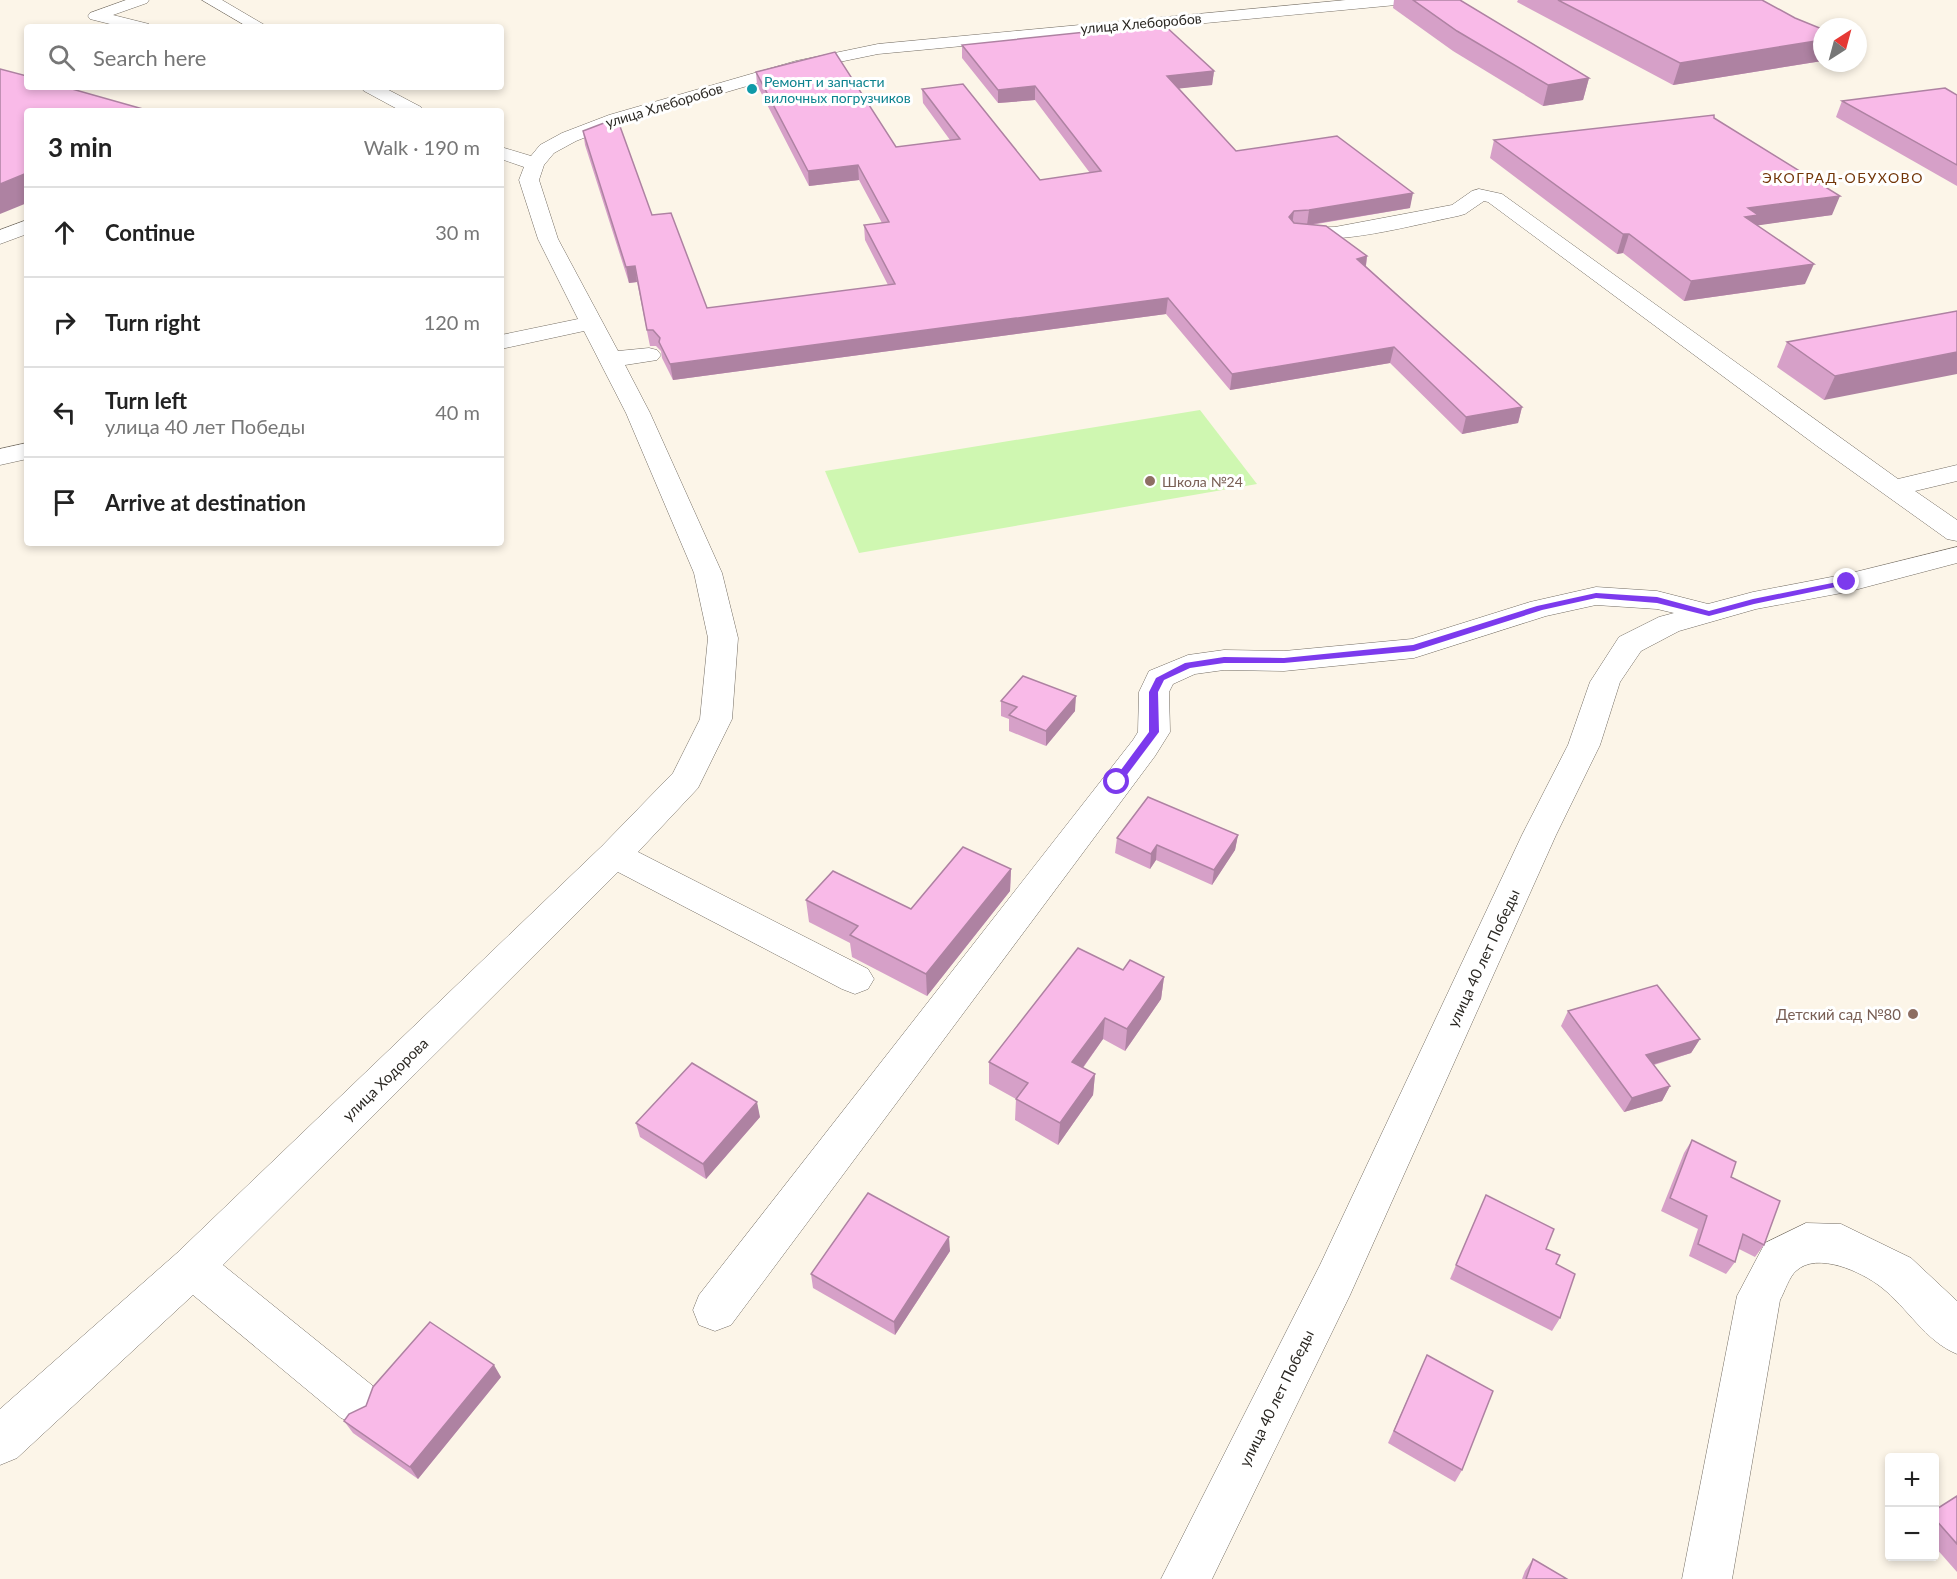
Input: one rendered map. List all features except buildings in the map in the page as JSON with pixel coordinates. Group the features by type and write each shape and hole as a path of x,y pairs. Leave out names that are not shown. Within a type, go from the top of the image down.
{"street":[{"path":"130,24 96,16 141,0"},
{"path":"210,0 254,24"},
{"name":"улица Хлеборобов","path":"535,164 547,149 569,137 615,120 792,68 878,49 1316,3 1396,0"},
{"path":"376,90 408,108"},
{"path":"504,154 535,164 530,180 548,239 604,338"},
{"path":"1299,232 1335,233 1458,210 1479,195 1495,198 1826,441 1957,533"},
{"path":"0,237 24,227"},
{"path":"504,342 604,338 649,355"},
{"name":"улица Ходорова","path":"0,1441 192,1267 614,855 686,780 716,719 723,638 708,573 604,338"},
{"path":"0,458 24,452"},
{"path":"1895,488 1957,473"},
{"name":"улица 40 лет Победы","path":"1186,1579 1335,1280 1539,835 1584,745 1605,682 1630,644 1669,624 1709,613 1957,555"},
{"path":"715,1310 1144,748 1154,732 1154,692 1160,678 1188,665 1224,660 1284,661 1414,648 1540,608 1596,596 1657,600 1709,613"},
{"path":"614,855 855,979"},
{"path":"1707,1579 1759,1296 1780,1257 1806,1244 1841,1244 1896,1272 1957,1332"},
{"path":"192,1267 357,1402"}],"green space":[{"path":"1200,410 1257,484 859,553 825,471"}],"place":[{"name":"Ремонт и запчасти вилочных погрузчиков","path":"752,89"},
{"name":"Школа №24","path":"1150,481"},
{"name":"Детский сад №80","path":"1913,1014"}],"district":[{"name":"ЭКОГРАД-ОБУХОВО","path":"1843,177"}],"route":[{"path":"1117,782 1154,732 1154,692 1160,678 1188,665 1224,660 1284,661 1414,648 1540,608 1596,596 1657,600 1709,613 1753,601 1847,582"}]}
